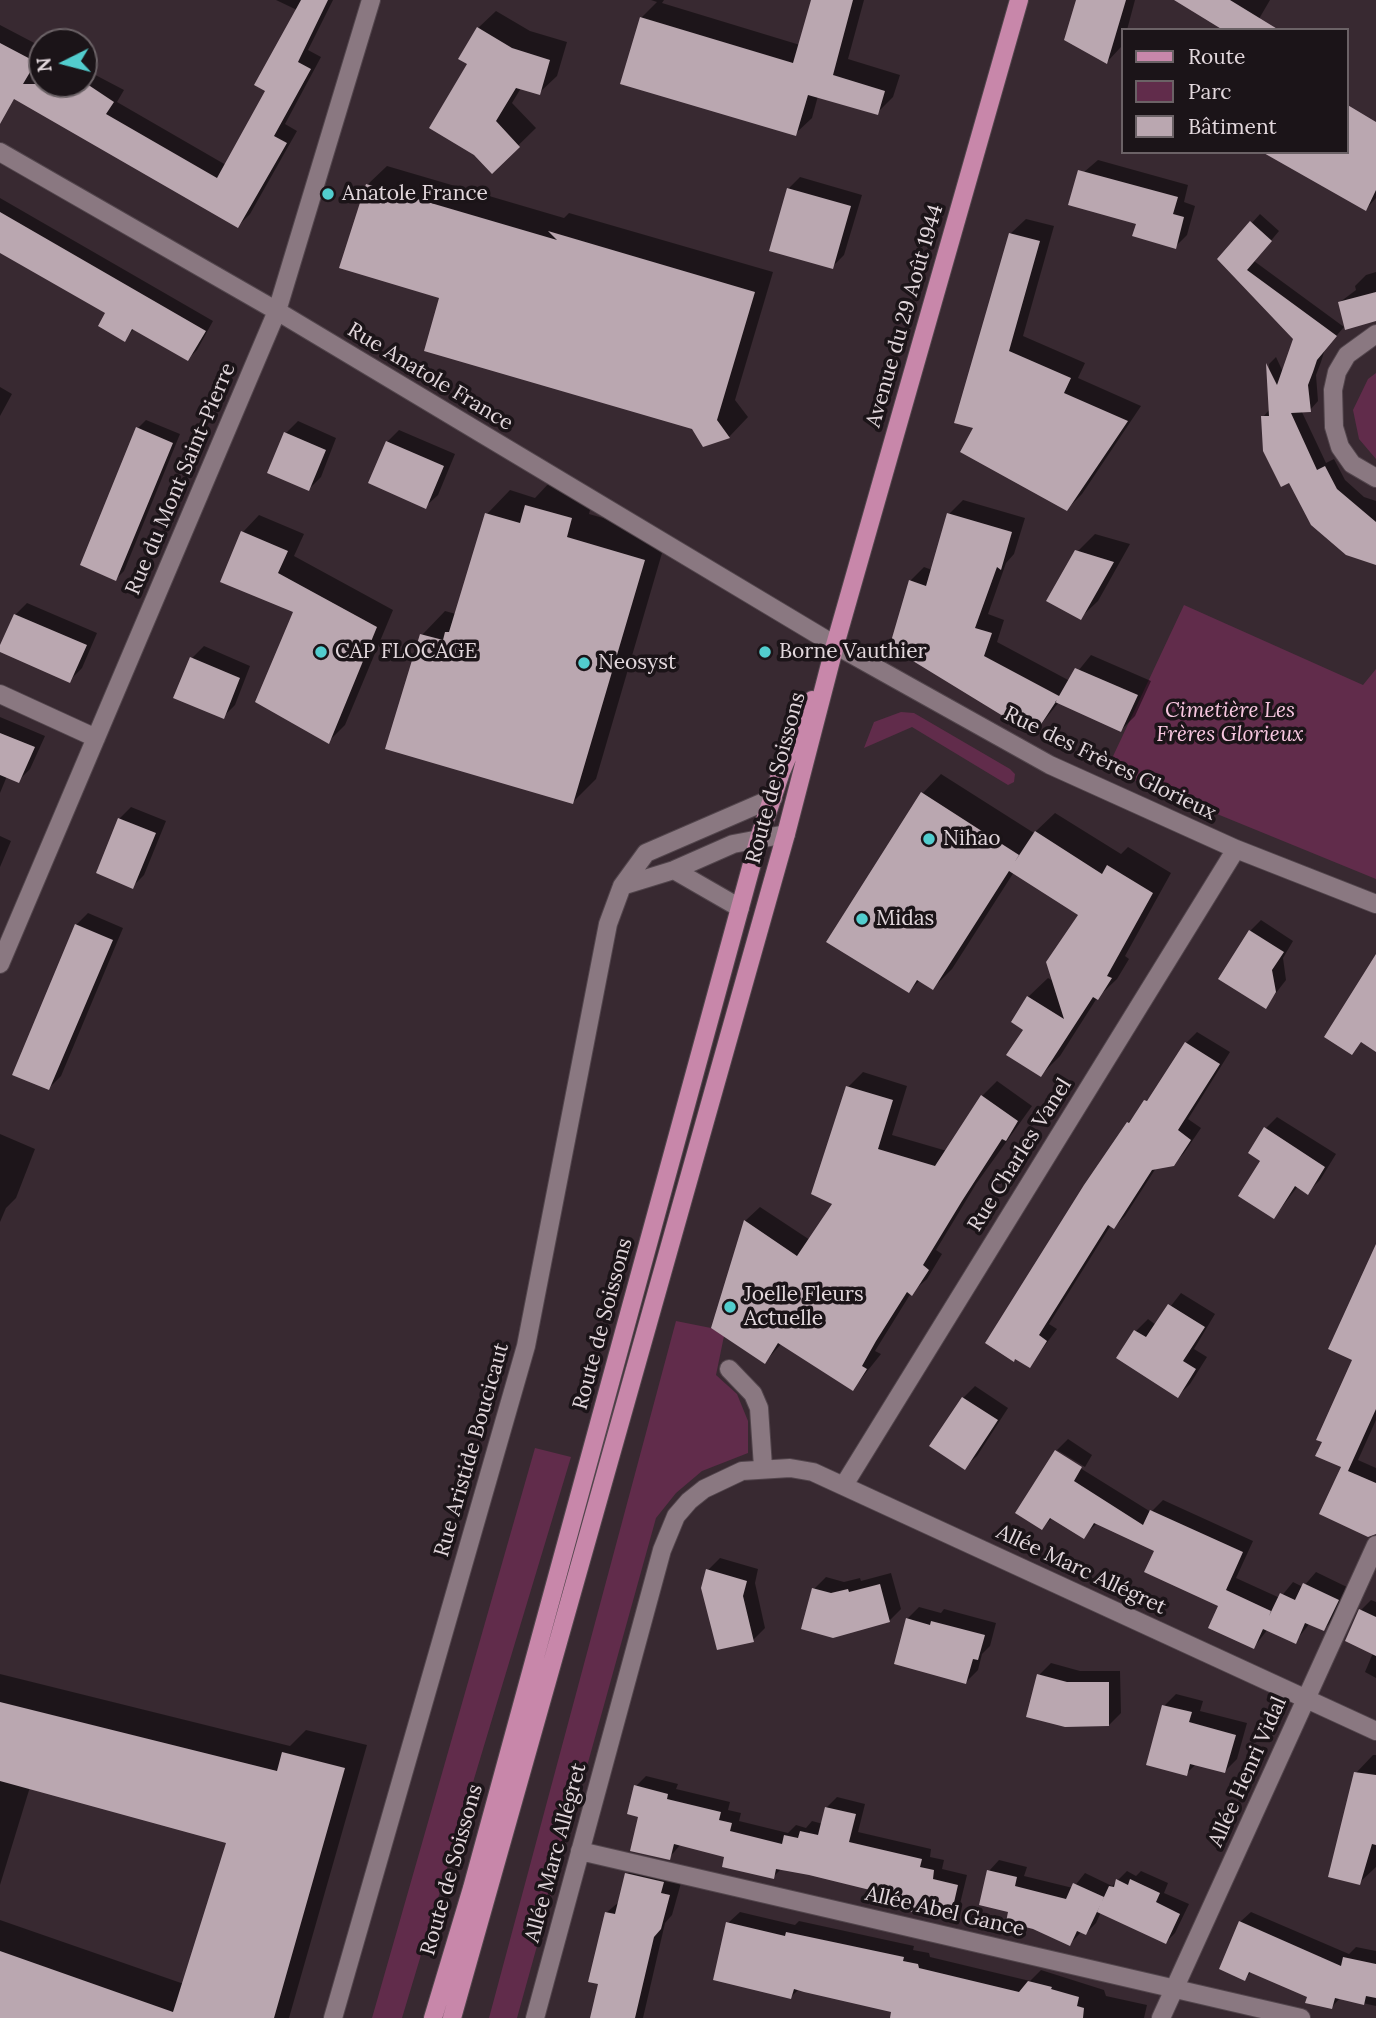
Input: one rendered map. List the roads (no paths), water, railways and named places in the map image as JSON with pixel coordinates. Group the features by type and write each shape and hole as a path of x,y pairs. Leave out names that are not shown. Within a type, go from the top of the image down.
{"main road":[{"name":"Avenue du 29 Août 1944","path":"835,645 1020,0"},
{"name":"Route de Soissons","path":"433,2018 472,1888 759,838 835,645"},
{"name":"Route de Soissons","path":"452,2018 786,834 835,645"},
{"path":"662,1194 683,1200"},
{"path":"462,2018 489,1893"}],"street":[{"name":"Rue du Mont Saint-Pierre","path":"0,964 276,311 372,0"},
{"name":"Rue Anatole France","path":"0,152 276,311 835,645"},
{"path":"1376,334 1347,355 1337,372 1333,390 1334,427 1340,447 1352,464 1376,478"},
{"name":"Rue des Frères Glorieux","path":"835,645 1050,765 1236,849 1376,904"},
{"path":"0,694 96,738"},
{"name":"Rue Aristide Boucicaut","path":"332,2018 526,1346 608,924 622,886 646,853 773,798"},
{"path":"622,886 674,870 733,844 786,834"},
{"name":"Rue Charles Vanel","path":"844,1485 1236,849"},
{"path":"674,870 740,908"},
{"path":"729,1369 754,1394 759,1408 763,1467"},
{"name":"Allée Marc Allégret","path":"535,2018 662,1550 676,1516 704,1489 742,1471 763,1467 813,1472 1376,1731"},
{"name":"Allée Henri Vidal","path":"1161,2018 1376,1545"},
{"name":"Allée Abel Gance","path":"580,1851 1301,2018"}],"place":[{"name":"Anatole France","path":"328,194"},
{"name":"CAP FLOCAGE","path":"321,652"},
{"name":"Borne Vauthier","path":"765,652"},
{"name":"Neosyst","path":"584,663"},
{"name":"Nihao","path":"929,839"},
{"name":"Midas","path":"862,919"},
{"name":"Joelle Fleurs Actuelle","path":"730,1307"}],"park label":[{"name":"Cimetière Les Frères Glorieux","path":"1230,723"}]}
